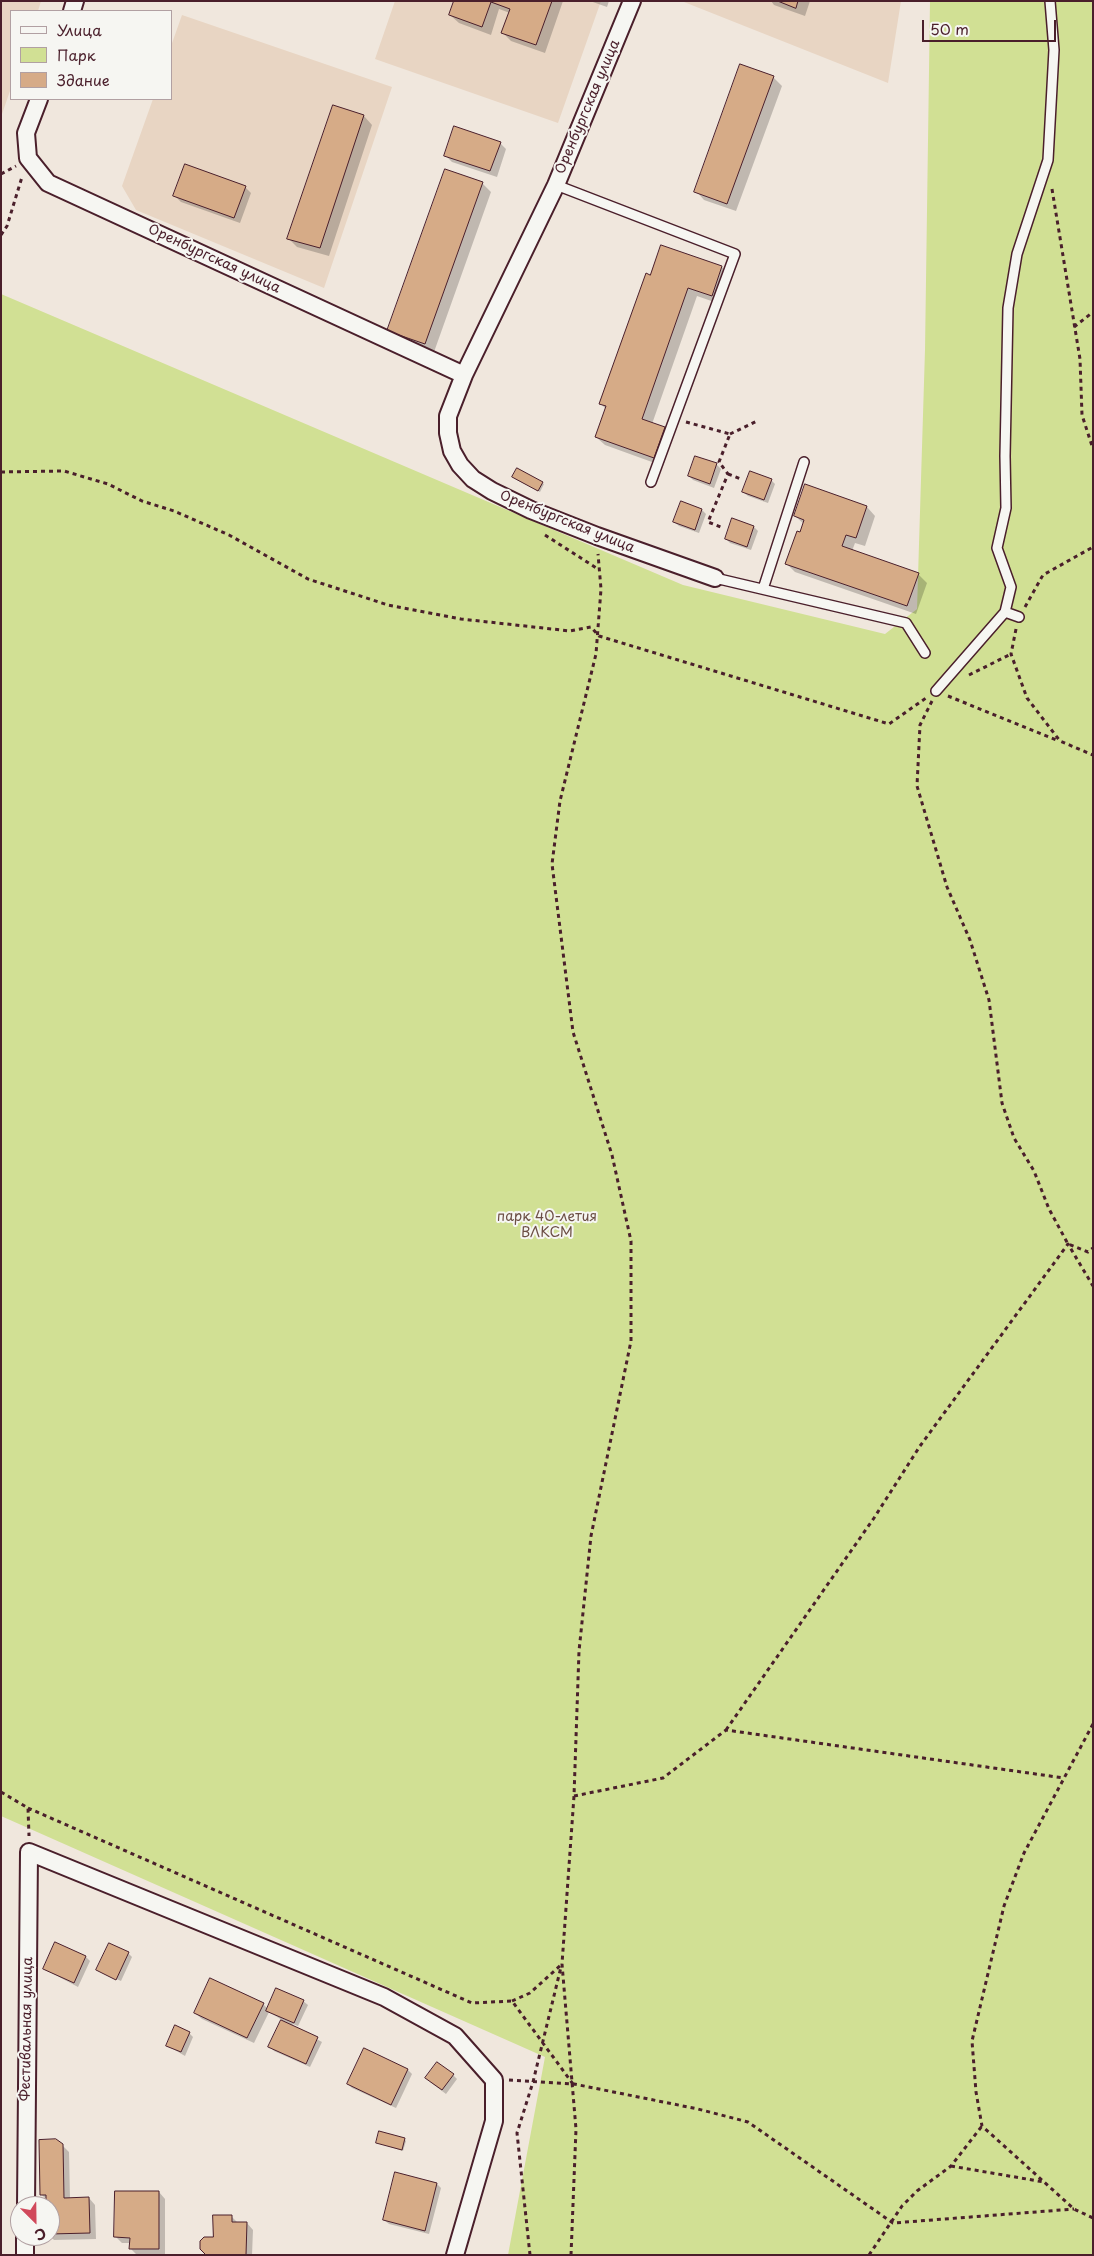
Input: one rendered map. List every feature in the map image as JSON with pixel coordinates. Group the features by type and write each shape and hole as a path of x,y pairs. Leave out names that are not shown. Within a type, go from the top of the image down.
{"street":[{"name":"Оренбургская улица","path":"632,1 556,185 464,375 448,416 448,433 452,451 460,465 473,480 531,510 597,536 715,578"},
{"path":"28,158 26,133 39,100"},
{"name":"Оренбургская улица","path":"28,158 48,183 464,375"},
{"path":"29,1852 384,1997 455,2036 494,2080 494,2121 455,2255"},
{"name":"Фестивальная улица","path":"26,2196 29,1852"}],"lane":[{"path":"936,692 1005,612 1011,587 997,548 1006,508 1005,456 1008,308 1017,254 1048,160 1054,50 1050,1"},
{"path":"556,185 734,254 651,482"},
{"path":"763,589 804,462"},
{"path":"715,578 906,623 924,653"},
{"path":"1005,612 1019,617"}],"path":[{"path":"1,235 7,226 28,158"},
{"path":"1048,160 1080,358 1082,415 1093,450"},
{"path":"1074,327 1093,312"},
{"path":"674,419 730,434 757,421"},
{"path":"730,434 719,462 728,474 741,479"},
{"path":"1,472 64,471 108,484 142,501 174,511 229,535 308,579 388,605 471,620 570,631 591,627 598,636 889,724 936,692"},
{"path":"723,528 708,522 728,474"},
{"path":"531,510 545,535 599,569"},
{"path":"571,2255 576,2129 574,2084 562,1964 574,1796 579,1651 591,1536 631,1341 631,1241 612,1156 573,1032 552,864 560,801 596,654 599,569 597,536"},
{"path":"1060,741 1027,698 1010,654 1019,617 1043,575 1093,547"},
{"path":"961,679 1010,654"},
{"path":"936,692 1093,755"},
{"path":"936,692 920,725 916,786 947,887 970,940 989,1000 1002,1103 1014,1138 1034,1170 1049,1209 1093,1286"},
{"path":"574,1796 663,1778 726,1730 874,1518 920,1446 1068,1244"},
{"path":"1068,1244 1088,1252 1093,1248"},
{"path":"1093,1724 1024,1853 1004,1906 972,2042 976,2092 982,2126 1074,2209 1093,2218"},
{"path":"726,1730 1064,1778"},
{"path":"1,1792 28,1808 472,2003 512,2001 530,1993 562,1964"},
{"path":"28,1808 29,1852"},
{"path":"530,2255 517,2133 533,2082 541,2041 562,1964"},
{"path":"512,2001 574,2084"},
{"path":"494,2080 574,2084 698,2109 748,2122 893,2223 1074,2209"},
{"path":"869,2255 893,2223 902,2206 918,2191 951,2166 982,2126"},
{"path":"951,2166 1045,2182"}],"shaded area":[{"path":"1,1 41,1 38,10 10,10 10,91 1,117"},
{"path":"395,1 601,1 558,123 375,59"},
{"path":"901,1 888,83 684,2"},
{"path":"182,15 392,87 324,288 136,210 122,186 153,100 172,100 172,43"}],"green space":[{"name":"парк 40-летия ВЛКСМ","path":"930,1 1093,1 1093,2255 508,2255 545,2057 1,1816 1,294 683,585 885,634 917,609 925,350"}],"building":[{"path":"454,1 552,1 536,45 501,33 510,9 491,2 482,27 449,15"},
{"path":"778,1 798,1 796,8"},
{"path":"740,64 774,76 727,204 694,192"},
{"path":"333,105 364,115 320,248 287,239"},
{"path":"454,126 501,142 490,171 444,156"},
{"path":"185,164 246,186 234,218 173,196"},
{"path":"445,169 483,182 425,344 387,331"},
{"path":"661,245 722,266 712,296 688,288 642,419 665,427 654,458 595,437 606,406 599,404 646,273 650,275"},
{"path":"695,456 717,463 710,484 688,476"},
{"path":"517,468 543,482 538,491 512,477"},
{"path":"750,471 772,479 764,500 742,492"},
{"path":"805,484 867,506 856,538 846,535 842,546 919,573 907,606 785,564 797,531 800,532 804,520 794,516"},
{"path":"681,501 702,509 695,530 673,522"},
{"path":"732,518 754,526 747,547 725,539"},
{"path":"55,1942 86,1956 74,1983 43,1969"},
{"path":"109,1943 129,1952 116,1980 96,1970"},
{"path":"210,1978 264,2003 247,2038 194,2013"},
{"path":"276,1988 304,2000 294,2023 266,2011"},
{"path":"281,2020 318,2037 306,2064 268,2047"},
{"path":"175,2025 190,2032 181,2052 166,2046"},
{"path":"364,2048 408,2069 391,2105 347,2084"},
{"path":"437,2062 454,2074 442,2090 425,2078"},
{"path":"379,2131 405,2138 402,2150 376,2143"},
{"path":"56,2139 63,2144 64,2198 89,2197 90,2233 60,2234 60,2196 40,2195 39,2140"},
{"path":"395,2172 437,2183 425,2231 383,2220"},
{"path":"115,2191 159,2191 159,2249 129,2249 130,2238 114,2237"},
{"path":"213,2215 232,2215 232,2222 247,2222 246,2255 206,2255 200,2249 200,2241 204,2237 213,2237"}]}
